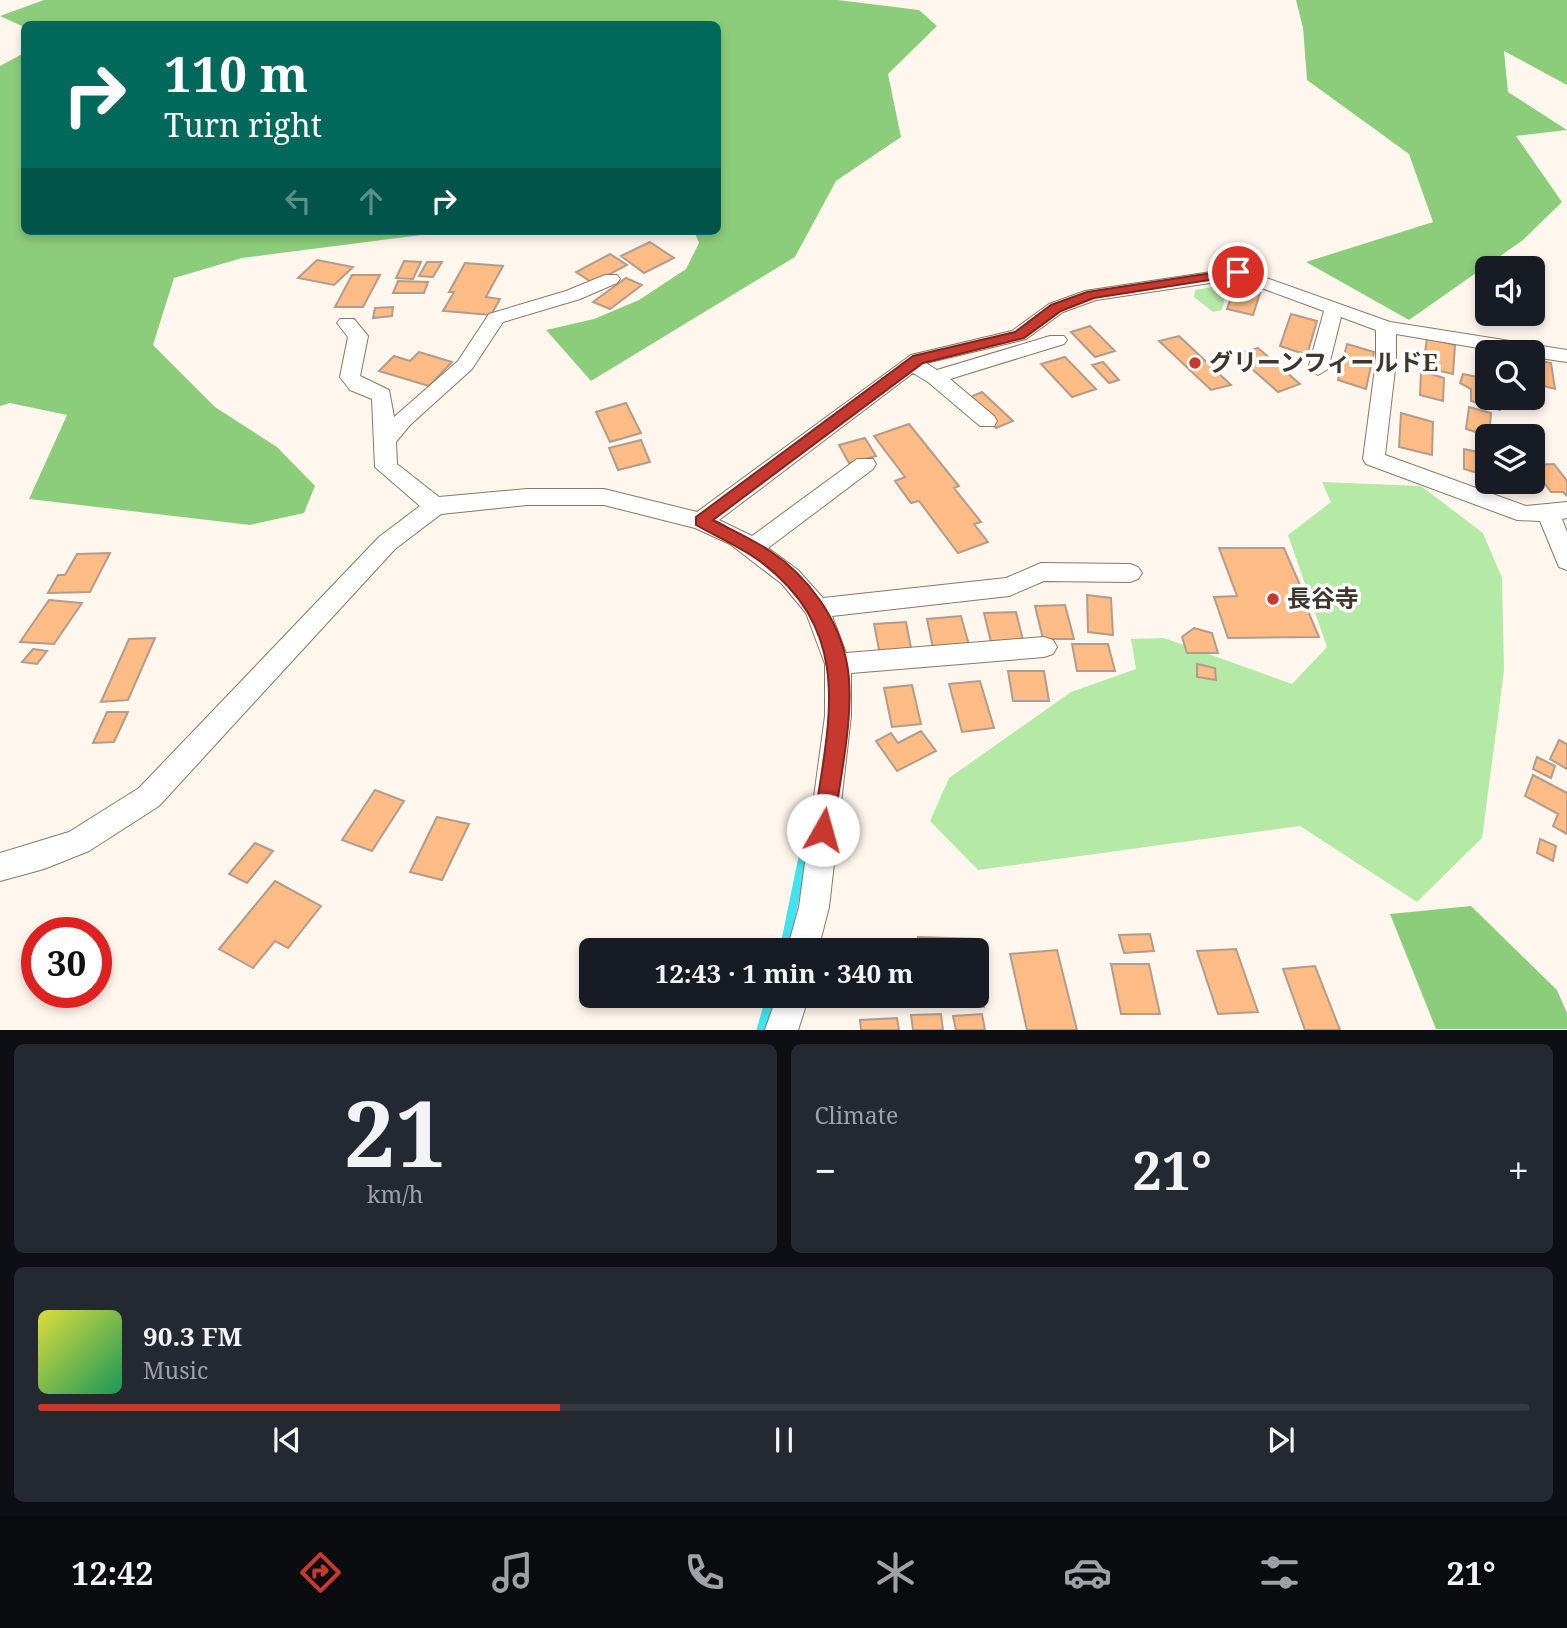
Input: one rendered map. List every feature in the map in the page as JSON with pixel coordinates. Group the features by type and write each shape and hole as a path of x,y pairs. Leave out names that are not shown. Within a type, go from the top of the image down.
{"street":[{"path":"701,521 918,359 1019,335 1056,308 1092,295 1238,272 1386,327 1567,356"},
{"path":"386,441 403,420 465,365 496,318 573,295 611,279"},
{"path":"1318,369 1335,308"},
{"path":"347,323 358,336 350,377 357,384 383,395 386,467 435,506"},
{"path":"1386,327 1386,361 1374,459 1525,514 1557,510 1567,561"},
{"path":"935,377 1057,340"},
{"path":"912,364 935,377 987,421"},
{"path":"752,548 865,464"},
{"path":"0,866 51,855 103,831 149,797 387,543 435,506 527,497 604,497 701,521 752,548 790,577 817,608 838,664 838,716 814,907 806,938"},
{"path":"817,608 1009,587 1041,572 1130,573"},
{"path":"838,664 1044,647"},
{"path":"781,1030 789,1008"}],"green space":[{"path":"44,0 838,0 919,10 937,26 888,74 901,137 836,181 795,257 591,381 546,330 594,319 639,300 686,269 699,243 696,235 721,235 721,21 21,21 21,26 0,16"},
{"path":"1296,0 1567,0 1567,85 1504,51 1508,92 1567,130 1516,136 1562,202 1523,240 1500,256 1475,256 1475,274 1409,320 1306,262 1433,222 1409,154 1307,80 1303,28"},
{"path":"21,55 21,235 421,235 242,258 174,278 153,345 215,407 277,447 315,486 304,513 250,525 29,499 67,415 10,403 0,406 0,66"},
{"path":"1218,286 1227,289 1222,310 1213,312 1194,297 1195,290"},
{"path":"1322,482 1421,486 1483,533 1502,578 1504,671 1482,838 1417,902 1300,826 978,870 930,821 949,778 1071,692 1136,669 1131,639 1164,638 1292,684 1327,647 1288,535 1331,502"},
{"path":"1471,906 1557,990 1567,1013 1567,1029 1436,1029 1390,914"}],"building":[{"path":"650,242 674,258 644,273 621,256"},
{"path":"610,254 627,265 593,283 576,272"},
{"path":"317,260 353,267 334,285 298,278"},
{"path":"404,261 421,262 413,279 396,278"},
{"path":"427,262 442,262 433,277 419,276"},
{"path":"465,263 503,266 486,297 500,299 491,315 443,311 454,292 449,292"},
{"path":"352,275 380,275 363,307 335,307"},
{"path":"626,278 642,285 610,309 593,302"},
{"path":"398,281 428,282 424,293 393,293"},
{"path":"1235,287 1260,293 1253,315 1227,309"},
{"path":"393,307 392,316 373,318 375,308"},
{"path":"1291,314 1317,321 1307,355 1280,346"},
{"path":"1090,326 1115,351 1095,357 1071,332"},
{"name":"グリーンフィールドE","path":"1179,336 1231,385 1211,390 1159,341"},
{"path":"1427,338 1455,345 1453,374 1423,367"},
{"path":"1347,344 1374,352 1366,389 1338,380"},
{"path":"1258,348 1300,384 1278,392 1235,354"},
{"path":"419,352 452,362 429,386 379,371 394,356 410,361"},
{"path":"1065,357 1096,389 1072,397 1041,364"},
{"path":"1103,362 1119,380 1109,383 1092,365"},
{"path":"1545,362 1551,363 1555,389 1545,386"},
{"path":"1421,371 1444,378 1443,401 1420,395"},
{"path":"1463,374 1475,376 1475,402 1471,401 1471,389 1460,383"},
{"path":"982,392 1013,421 996,428 966,399"},
{"path":"626,403 641,433 610,442 596,412"},
{"path":"1469,407 1491,413 1490,424 1475,424 1475,432 1466,429"},
{"path":"1401,413 1433,422 1432,455 1399,447"},
{"path":"909,424 959,486 954,488 981,522 974,524 988,542 958,553 919,501 911,503 895,481 905,477 874,436"},
{"path":"865,438 876,456 849,463 839,445"},
{"path":"641,440 650,462 618,470 609,448"},
{"path":"1464,449 1475,451 1475,472 1464,469"},
{"path":"1545,464 1554,464 1567,481 1567,496 1563,492 1551,492 1545,484"},
{"path":"1219,548 1284,548 1303,592 1293,592 1297,604 1305,604 1319,637 1228,638 1214,597 1237,596"},
{"path":"110,553 90,592 48,593 58,575 65,575 77,554"},
{"path":"1087,595 1111,598 1113,635 1088,632"},
{"path":"49,600 82,603 54,644 20,642"},
{"path":"1065,605 1074,639 1043,639 1035,606"},
{"path":"1016,612 1023,640 991,642 984,613"},
{"path":"961,616 969,645 933,648 927,619"},
{"path":"906,622 912,653 880,655 874,624"},
{"path":"1194,628 1212,633 1218,653 1187,653 1182,637"},
{"path":"155,638 128,700 101,702 129,639"},
{"path":"1072,644 1108,644 1115,671 1077,671"},
{"path":"33,649 47,651 37,664 22,662"},
{"path":"1197,664 1215,668 1216,680 1197,677"},
{"path":"1008,671 1044,671 1049,701 1013,701"},
{"path":"980,681 994,728 962,732 949,684"},
{"path":"912,685 921,724 892,727 884,688"},
{"path":"107,712 128,712 114,742 93,743"},
{"path":"921,731 936,751 897,771 876,741 891,733 898,743"},
{"path":"1559,740 1567,744 1567,769 1550,759"},
{"path":"1537,757 1555,766 1551,778 1533,769"},
{"path":"1533,775 1567,793 1567,834 1553,826 1558,814 1525,796"},
{"path":"375,790 404,801 372,851 342,840"},
{"path":"437,817 469,824 442,880 410,872"},
{"path":"1540,839 1556,846 1553,861 1537,853"},
{"path":"255,843 273,851 247,883 229,874"},
{"path":"275,881 321,906 288,948 275,941 253,968 219,949"},
{"path":"1150,934 1154,951 1124,953 1119,935"},
{"path":"1236,949 1258,1012 1218,1014 1197,951"},
{"path":"1057,950 1077,1030 1027,1030 1010,954"},
{"path":"1111,964 1149,964 1160,1014 1121,1014"},
{"path":"1315,966 1340,1030 1305,1030 1283,969"},
{"path":"941,1014 943,1030 913,1030 911,1015"},
{"path":"982,1014 985,1030 956,1030 953,1016"},
{"path":"897,1018 899,1030 861,1030 860,1020"}],"waterway":[{"path":"786,938 807,838"},
{"path":"761,1030 767,1008"}],"place":[{"name":"グリーンフィールドE","path":"1195,363"},
{"name":"長谷寺","path":"1273,599"}],"route":[{"path":"823,830 838,716 838,664 817,608 790,577 765,556 738,538 701,521 918,359 1019,335 1056,308 1092,295 1238,272"}]}
